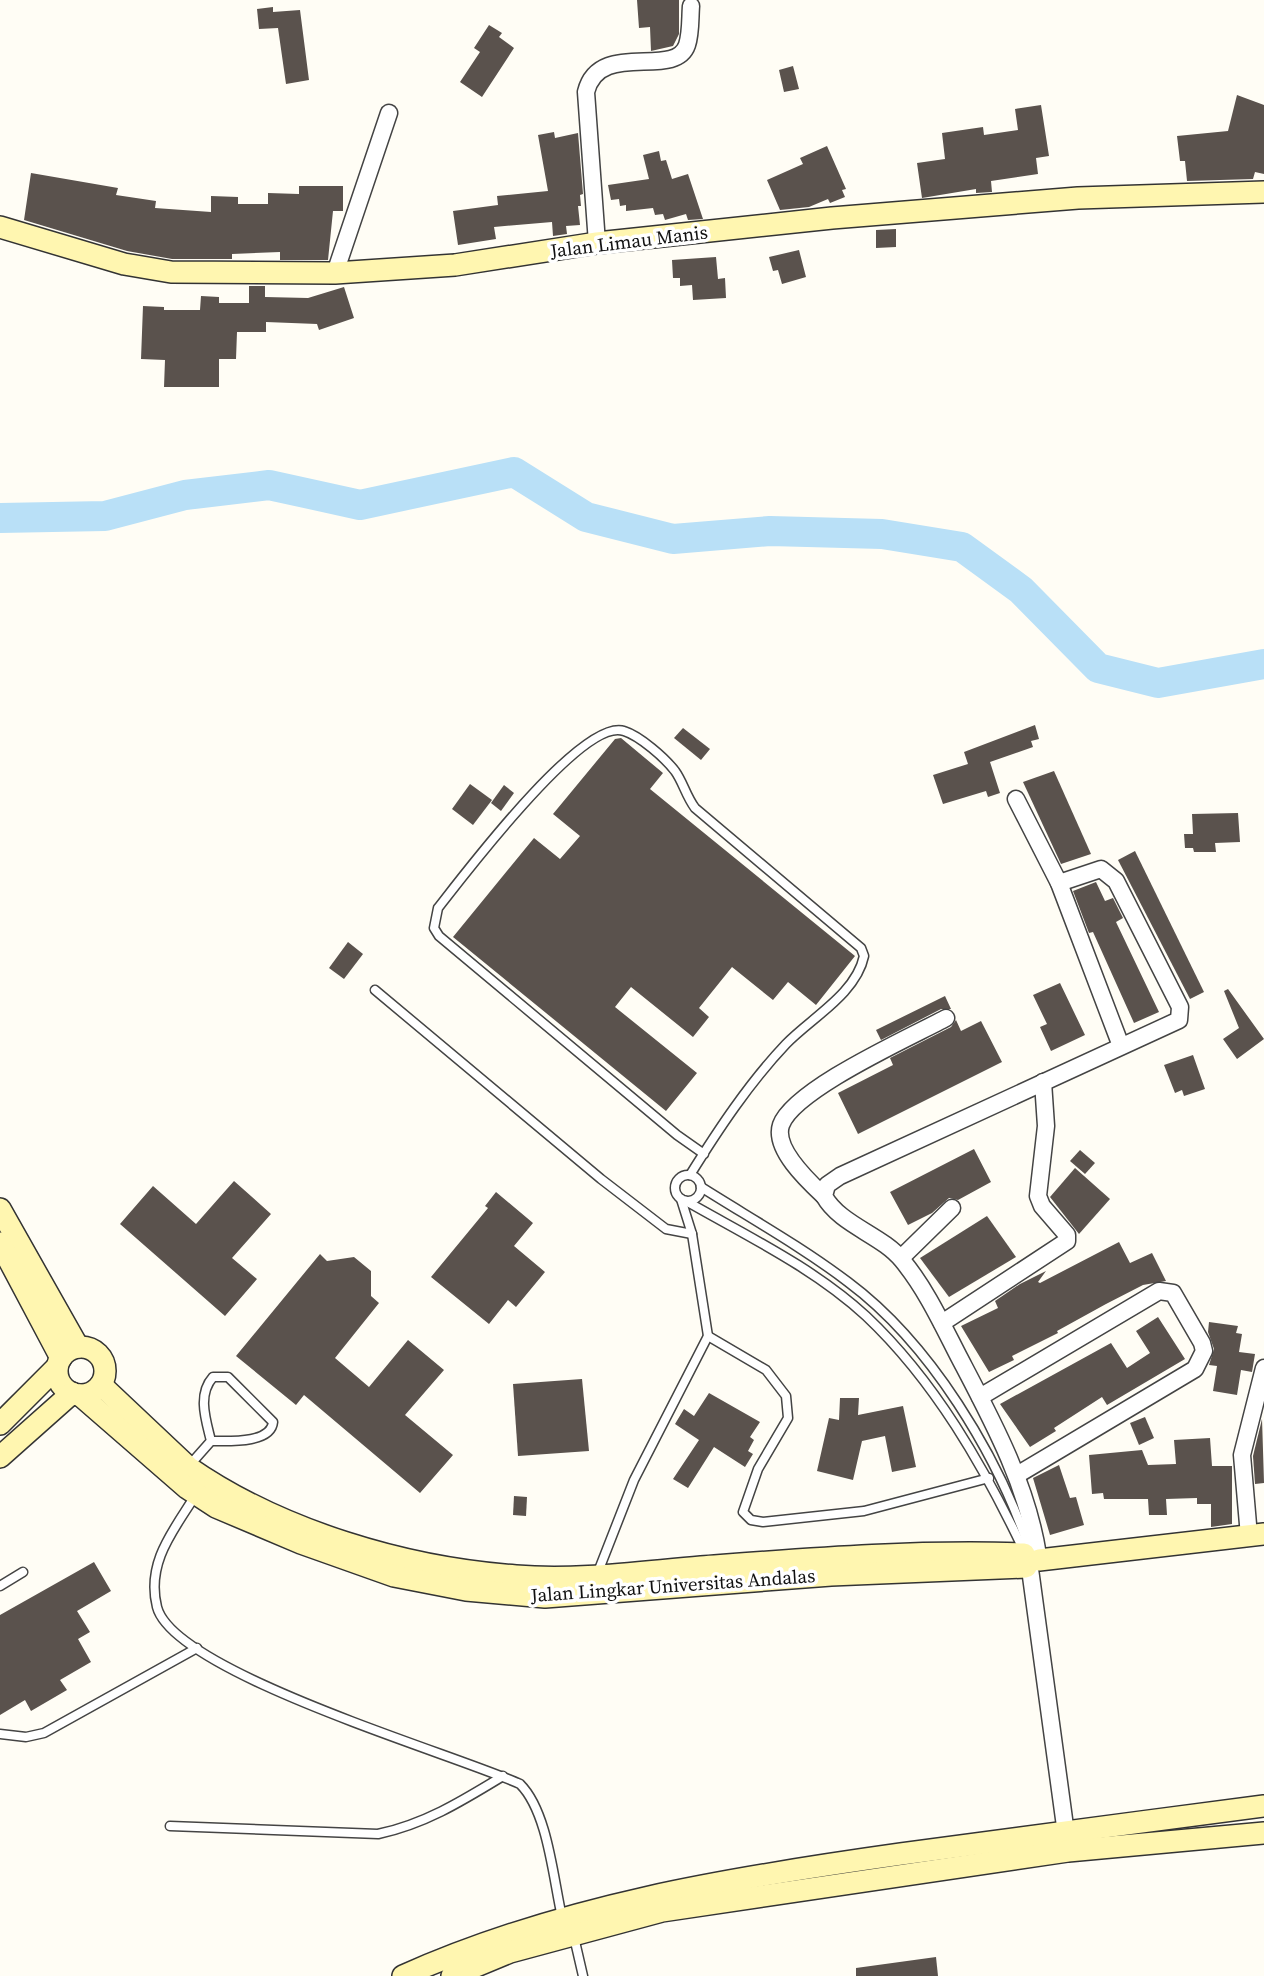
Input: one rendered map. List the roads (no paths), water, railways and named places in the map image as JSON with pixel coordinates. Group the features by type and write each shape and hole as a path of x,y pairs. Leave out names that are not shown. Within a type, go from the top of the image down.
{"street":[{"path":"597,243 586,92 589,82 594,75 609,66 661,61 678,56 687,47 691,6"},
{"path":"335,273 389,113"},
{"name":"Jalan Limau Manis","path":"0,228 124,264 171,272 335,273 455,265 597,243 831,218 1079,198 1264,192"},
{"path":"1016,799 1059,883 1121,1046"},
{"path":"824,1196 827,1185 840,1176 1179,1020 1180,1007 1112,876 1101,869 1059,883"},
{"path":"946,1018 848,1069 791,1110 781,1125 781,1138 799,1171 855,1225 901,1258 942,1323 1017,1475 1067,1841"},
{"path":"942,1323 1066,1241 1067,1235 1042,1206 1038,1196 1046,1126 1043,1082"},
{"path":"901,1258 953,1208"},
{"path":"0,1209 65,1357 60,1383 76,1394"},
{"path":"0,1243 65,1357"},
{"path":"980,1397 1159,1291 1173,1293 1202,1343 1204,1351 1195,1369 1017,1475"},
{"path":"0,1424 65,1357 92,1349 102,1358 106,1372 96,1391 76,1394 0,1458"},
{"path":"1256,1535 1242,1455 1264,1368"},
{"name":"Jalan Lingkar Universitas Andalas","path":"101,1385 188,1468 259,1509 393,1558 545,1597 812,1559 1030,1559 1256,1535"},
{"name":"Jalan Lingkar Universitas Andalas","path":"76,1394 196,1495 300,1543 394,1576 484,1581 517,1576 693,1577"},
{"path":"453,1976 510,1952 663,1911 811,1889 1264,1806"},
{"path":"403,1976 460,1951 562,1917 679,1890 807,1867 1067,1841 1264,1833"},
{"path":"807,1867 811,1889"}],"lane":[{"path":"704,1154 677,1135 439,936 434,928 438,908 539,786 588,743 611,731 623,730 633,736 674,769 684,795 695,808 861,948 864,956 848,987 786,1044 743,1096 690,1175 676,1183 677,1194 825,1284 866,1316 929,1387 989,1478 1030,1559"},
{"path":"375,990 601,1179 666,1229 692,1234"},
{"path":"690,1175 696,1178 701,1187 849,1282 909,1339 959,1409 1000,1478 1030,1559"},
{"path":"684,1200 697,1197 701,1187"},
{"path":"597,1575 634,1480 708,1336 684,1200"},
{"path":"708,1336 766,1370 786,1396 788,1418 758,1469 743,1512 751,1520 763,1522 864,1511 989,1478"},
{"path":"188,1468 211,1441 236,1441 267,1434 273,1428 273,1422 228,1377 213,1377 206,1385 203,1408 211,1441"},
{"path":"196,1495 159,1551 154,1588 158,1610 164,1621 197,1648 229,1667 339,1718 520,1784 529,1793 541,1821 562,1917"},
{"path":"0,1586 23,1572"},
{"path":"0,1734 26,1737 44,1733 197,1648"},
{"path":"170,1826 378,1834 410,1828 447,1811 503,1776"},
{"path":"573,1937 583,1976"}],"waterway":[{"path":"0,518 105,516 185,495 269,485 360,505 514,472 586,517 673,539 770,531 882,534 962,547 1021,590 1098,668 1158,683 1264,664"}]}
